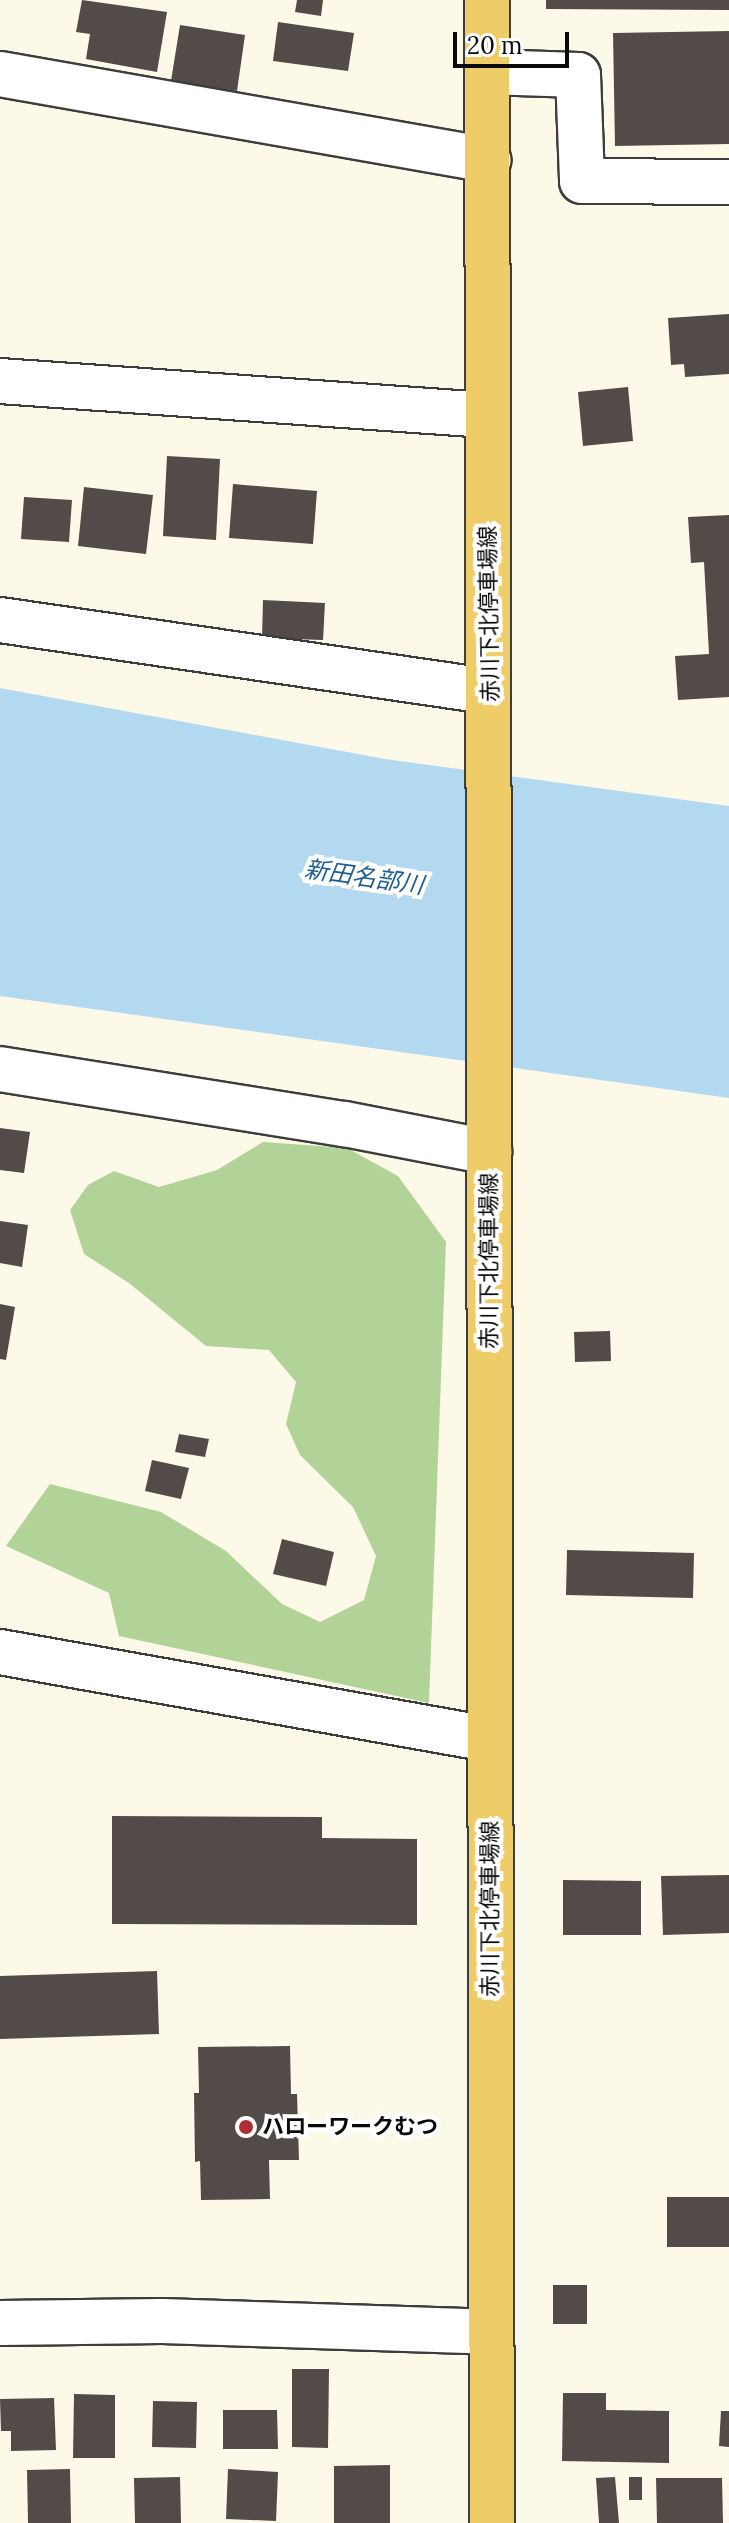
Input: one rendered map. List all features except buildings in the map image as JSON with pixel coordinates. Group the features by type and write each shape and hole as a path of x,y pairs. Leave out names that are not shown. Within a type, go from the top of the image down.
{"main road":[{"name":"赤川下北停車場線","path":"487,0 492,1065 489,1152 492,2523"}],"street":[{"path":"487,72 578,75 582,181 729,182"},
{"path":"0,74 488,160"},
{"path":"0,381 488,415"},
{"path":"0,620 489,700"},
{"path":"0,1069 345,1124 489,1152"},
{"path":"0,1652 489,1739"},
{"path":"0,2323 162,2321 491,2332"}],"green space":[{"path":"263,1142 347,1148 398,1176 446,1242 429,1703 119,1636 109,1593 6,1546 50,1484 161,1512 226,1551 282,1604 320,1622 364,1600 376,1556 353,1507 300,1455 286,1424 296,1382 269,1350 206,1346 129,1283 84,1254 70,1210 88,1185 114,1171 159,1187 217,1170"}],"water":[{"name":"新田名部川","path":"0,688 385,759 729,806 729,1098 0,996"}],"place":[{"name":"ハローワークむつ","path":"246,2127"}]}
